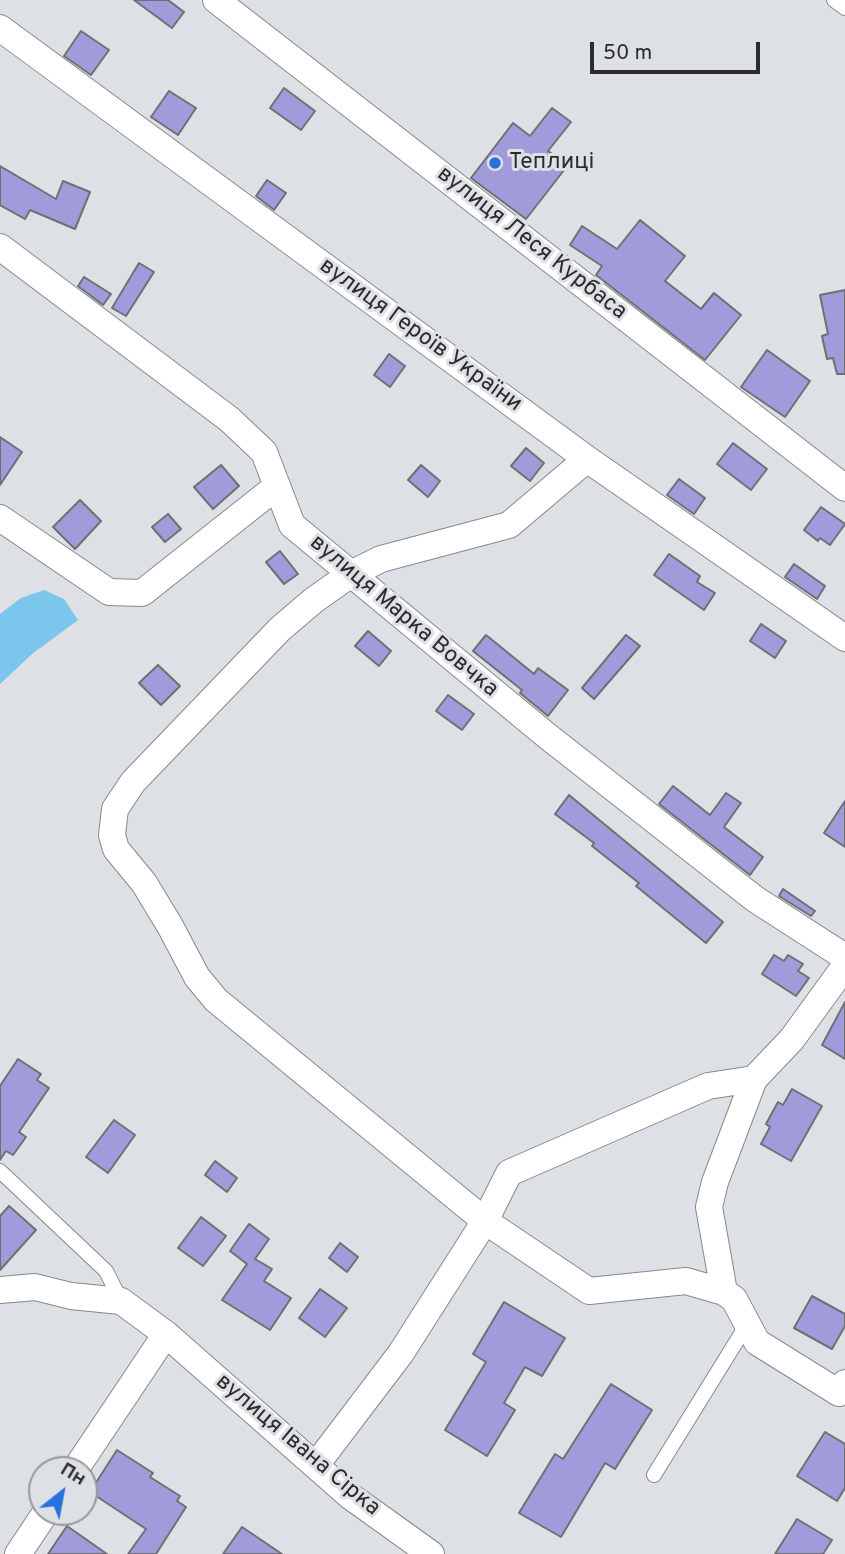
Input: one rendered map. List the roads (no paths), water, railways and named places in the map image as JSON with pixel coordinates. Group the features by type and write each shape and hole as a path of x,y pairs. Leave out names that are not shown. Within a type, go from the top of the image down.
{"street":[{"name":"вулиця Леся Курбаса","path":"216,0 845,488"},
{"name":"вулиця Героїв України","path":"0,28 587,459 845,638"},
{"name":"вулиця Марка Вовчка","path":"0,247 229,419 264,452 292,525 546,735 755,899 845,957"},
{"path":"587,459 509,525 381,559 351,574 313,600 280,629 133,782 115,809 111,835 116,849 144,883 197,977 216,1000 485,1221 589,1291 686,1281 724,1292 734,1300 757,1342 842,1388"},
{"path":"0,518 109,592 142,593 276,486"},
{"path":"724,1292 709,1207 754,1079 792,1040 845,966"},
{"path":"316,1465 401,1353 485,1221 509,1173 708,1086 754,1079"},
{"path":"0,1290 35,1287 71,1296 121,1301"},
{"name":"вулиця Івана Сірка","path":"121,1301 166,1334 350,1496 430,1554"},
{"path":"84,1456 166,1334"},
{"path":"18,1554 37,1526"}],"lane":[{"path":"834,0 845,8"},
{"path":"0,1171 106,1271 121,1301"},
{"path":"654,1475 746,1326"}],"water":[{"path":"44,590 64,599 78,620 32,654 0,684 0,614 21,598"}],"place":[{"name":"Теплиці","path":"495,163"}]}
